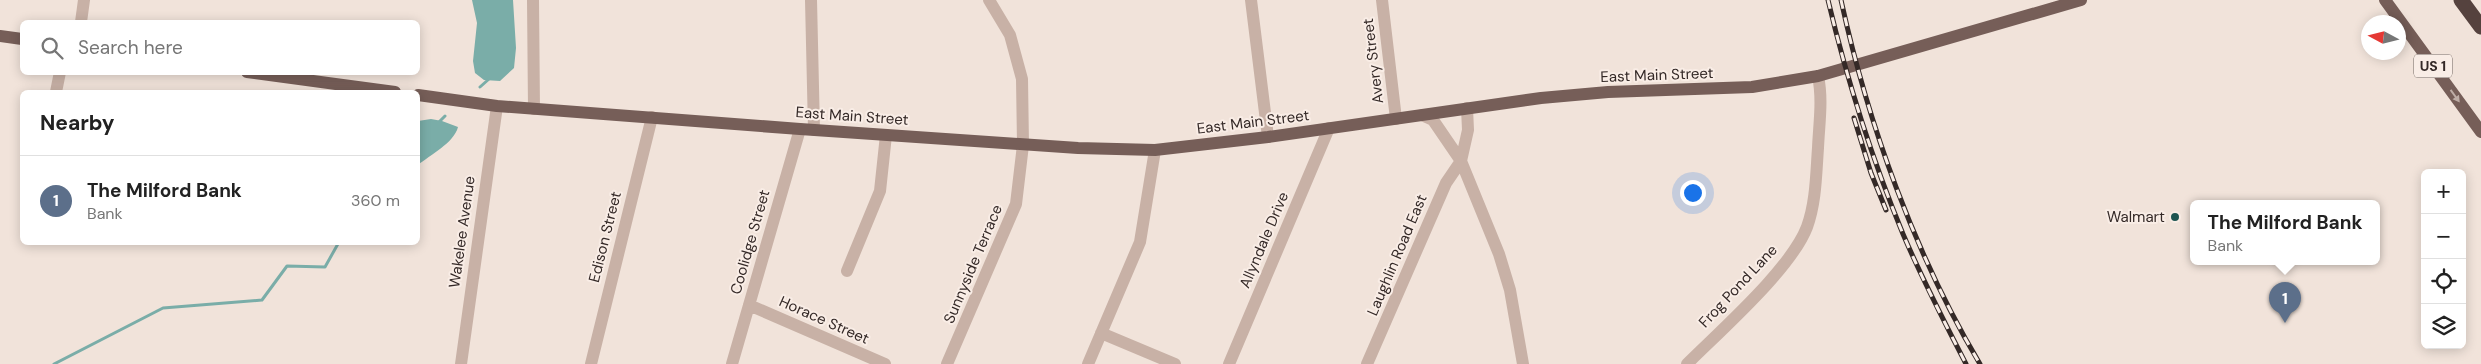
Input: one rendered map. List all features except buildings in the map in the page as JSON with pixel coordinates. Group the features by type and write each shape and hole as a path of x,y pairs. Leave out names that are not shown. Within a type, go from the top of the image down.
{"highway":[{"path":"2463,0 2481,16"},
{"path":"2463,0 2481,27"}],"main road":[{"name":"East Main Street","path":"420,95 497,106 800,129 1023,145 1155,150 1268,137 1467,108 1580,94 1752,87 1818,76 2080,0"},
{"name":"US 1","path":"2385,0 2481,132"},
{"path":"0,36 20,40"},
{"path":"261,75 324,88 360,90"}],"street":[{"path":"81,20 84,0"},
{"path":"533,0 534,109"},
{"path":"812,0 814,130"},
{"name":"Sunnyside Terrace","path":"947,364 1016,204 1023,145 1020,67 1010,36 989,0"},
{"path":"1251,0 1268,137"},
{"name":"Avery Street","path":"1382,0 1396,119"},
{"path":"56,90 59,75"},
{"name":"Frog Pond Lane","path":"1687,364 1772,276 1806,230 1816,182 1820,103 1818,76"},
{"name":"Wakelee Avenue","path":"461,364 497,106"},
{"path":"1461,161 1468,130 1467,108"},
{"path":"1422,115 1429,118 1440,128 1461,161 1499,254 1510,290 1523,364"},
{"name":"Edison Street","path":"591,364 652,117"},
{"name":"Allyndale Drive","path":"1229,364 1329,128"},
{"name":"Coolidge Street","path":"732,364 800,129"},
{"path":"847,271 880,191 886,135"},
{"path":"1088,364 1140,242 1155,150"},
{"name":"Laughlin Road East","path":"1367,364 1446,183 1461,161"},
{"name":"Horace Street","path":"750,305 885,364"},
{"path":"1102,333 1175,364"}],"water":[{"path":"472,0 513,0 516,48 514,68 500,81 484,80 475,73 473,61 477,23"},
{"path":"431,119 458,127 456,133 447,143 420,164 420,121"}],"waterway":[{"path":"480,87 489,79"},
{"path":"439,122 445,116"},
{"path":"54,364 163,308 262,300 287,266 325,267 337,245"}],"railway":[{"path":"1828,0 1843,60 1881,177 1903,234 1933,300 1966,364"},
{"path":"1841,0 1865,94 1896,188 1935,279 1956,322 1980,364"},
{"path":"1854,118 1871,173 1886,210"}],"place":[{"name":"Walmart","path":"2175,217"},
{"name":"The Milford Bank","path":"2285,323"}]}
